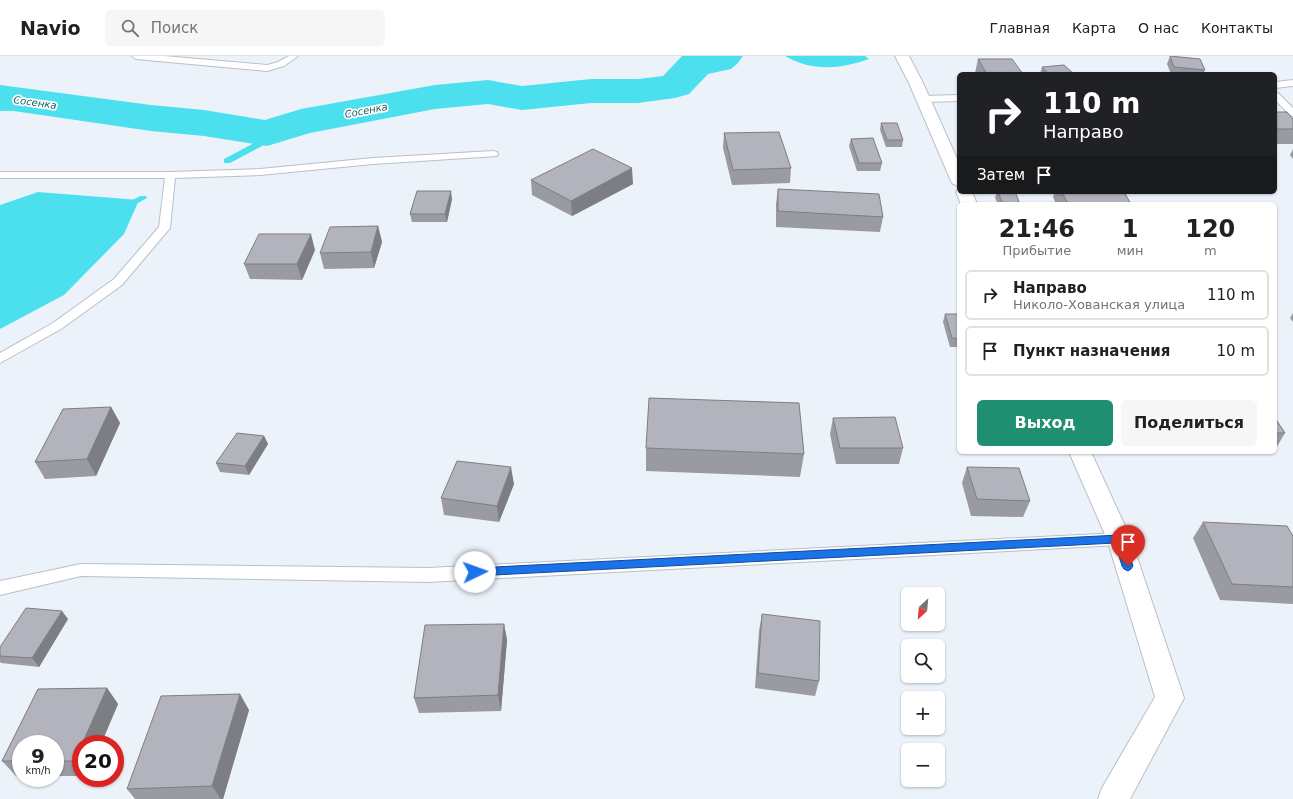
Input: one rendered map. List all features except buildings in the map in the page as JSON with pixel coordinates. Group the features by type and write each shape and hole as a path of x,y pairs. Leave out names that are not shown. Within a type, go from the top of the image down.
{"street":[{"path":"902,56 923,99 957,176"},
{"path":"1081,454 1119,539 1170,698 1113,799"}],"lane":[{"path":"136,56 267,68 276,67 285,63 294,56"},
{"path":"1277,85 1293,83"},
{"path":"923,99 957,98"},
{"path":"1277,98 1293,113"},
{"path":"0,175 170,175 260,172 373,161 493,154"},
{"path":"0,359 57,326 118,282 164,228 170,175"},
{"path":"0,588 81,570 428,575 1119,539"}],"water":[{"path":"785,56 865,56 869,59 837,67 816,67 806,65"},
{"path":"0,91 53,97 121,112 96,116 41,110 0,111"},
{"path":"38,192 139,200 124,234 64,295 0,329 0,205"}],"waterway":[{"name":"Сосенка","path":"0,97 151,118 204,123 267,133 301,122 435,97 488,92 522,98 591,91 638,91 675,86 696,64 717,61 724,56"},
{"path":"227,161 261,143 267,133"},
{"path":"126,206 143,198"}],"route":[{"path":"475,572 1119,539 1128,566"}]}
